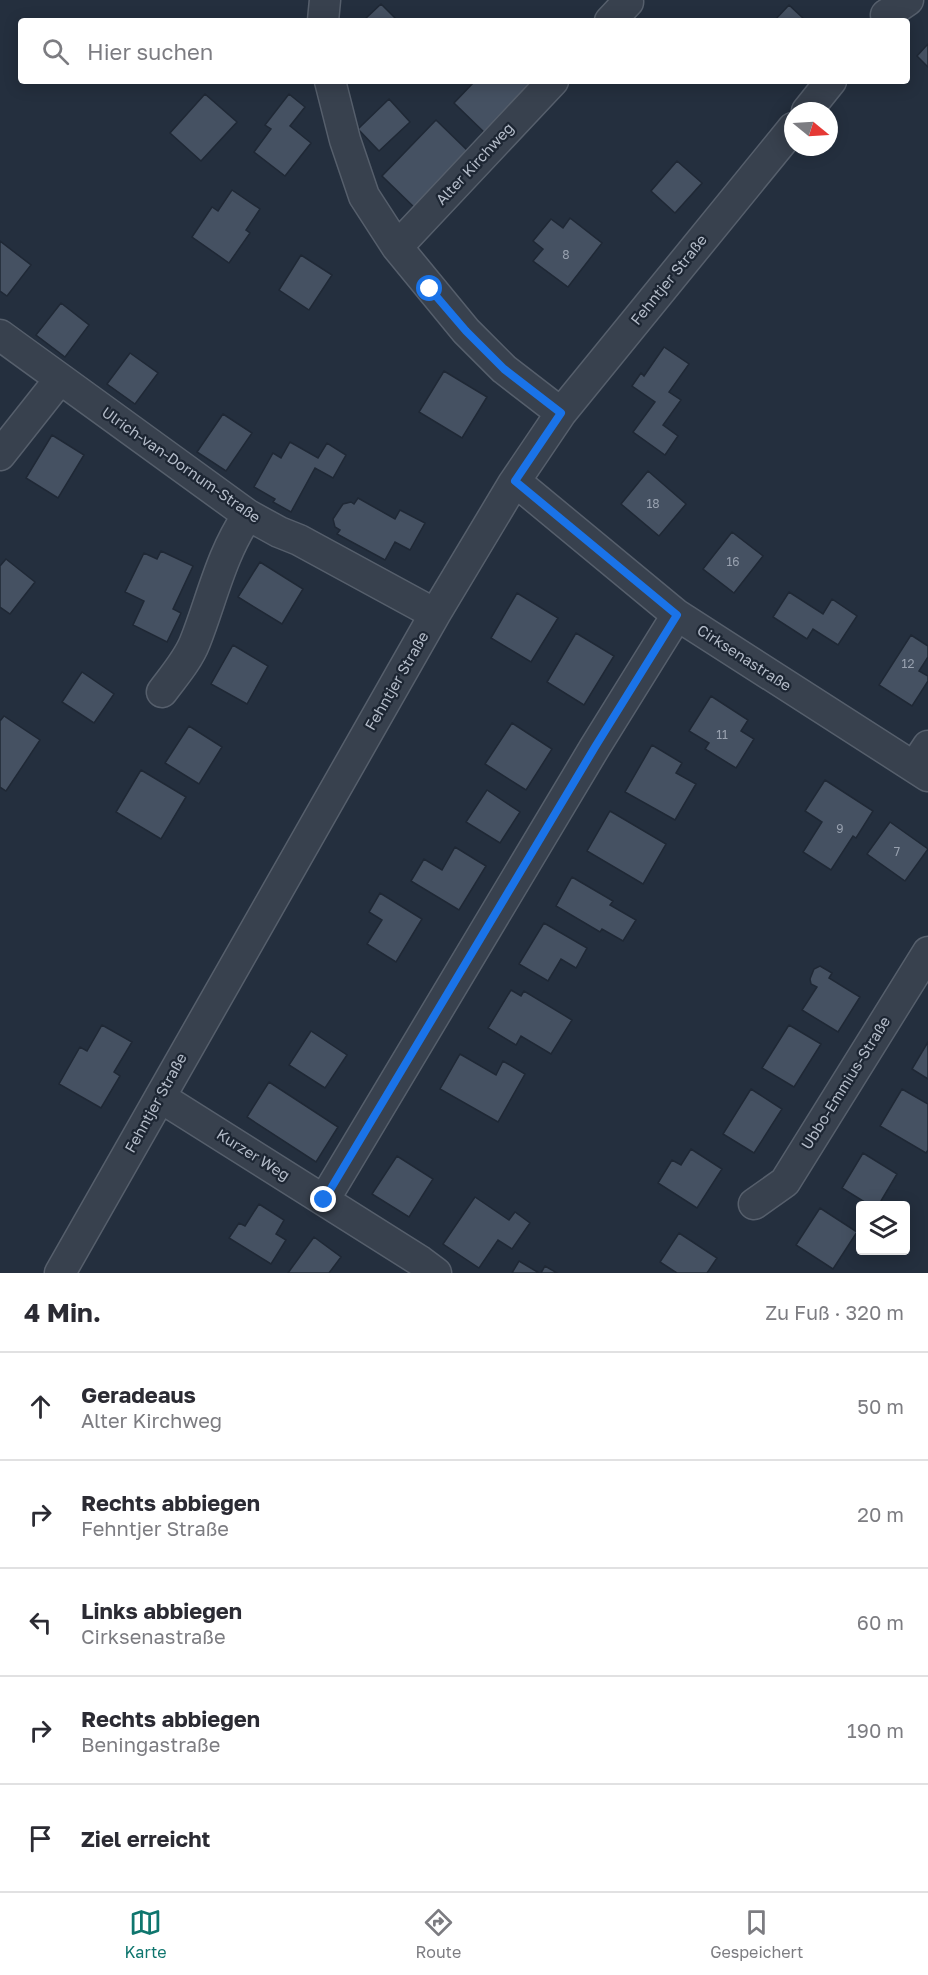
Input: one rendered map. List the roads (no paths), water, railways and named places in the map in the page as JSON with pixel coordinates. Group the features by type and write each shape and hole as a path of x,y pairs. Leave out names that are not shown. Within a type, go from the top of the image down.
{"street":[{"path":"323,18 325,0"},
{"path":"331,84 345,140 364,196 397,247 452,314 496,361 561,413"},
{"name":"Alter Kirchweg","path":"397,247 550,84"},
{"path":"814,102 829,84"},
{"name":"Fehntjer Straße","path":"60,1273 435,614 515,481 561,413 784,139"},
{"name":"Ulrich-van-Dornum-Straße","path":"0,335 248,515 435,614"},
{"path":"0,455 60,379"},
{"name":"Cirksenastraße","path":"515,481 677,615 924,763"},
{"path":"162,692 195,644 223,561 234,536 248,515"},
{"path":"324,1200 595,747 677,615"},
{"name":"Ubbo-Emmius-Straße","path":"754,1204 785,1182 928,952"},
{"name":"Kurzer Weg","path":"160,1097 436,1273"}]}
